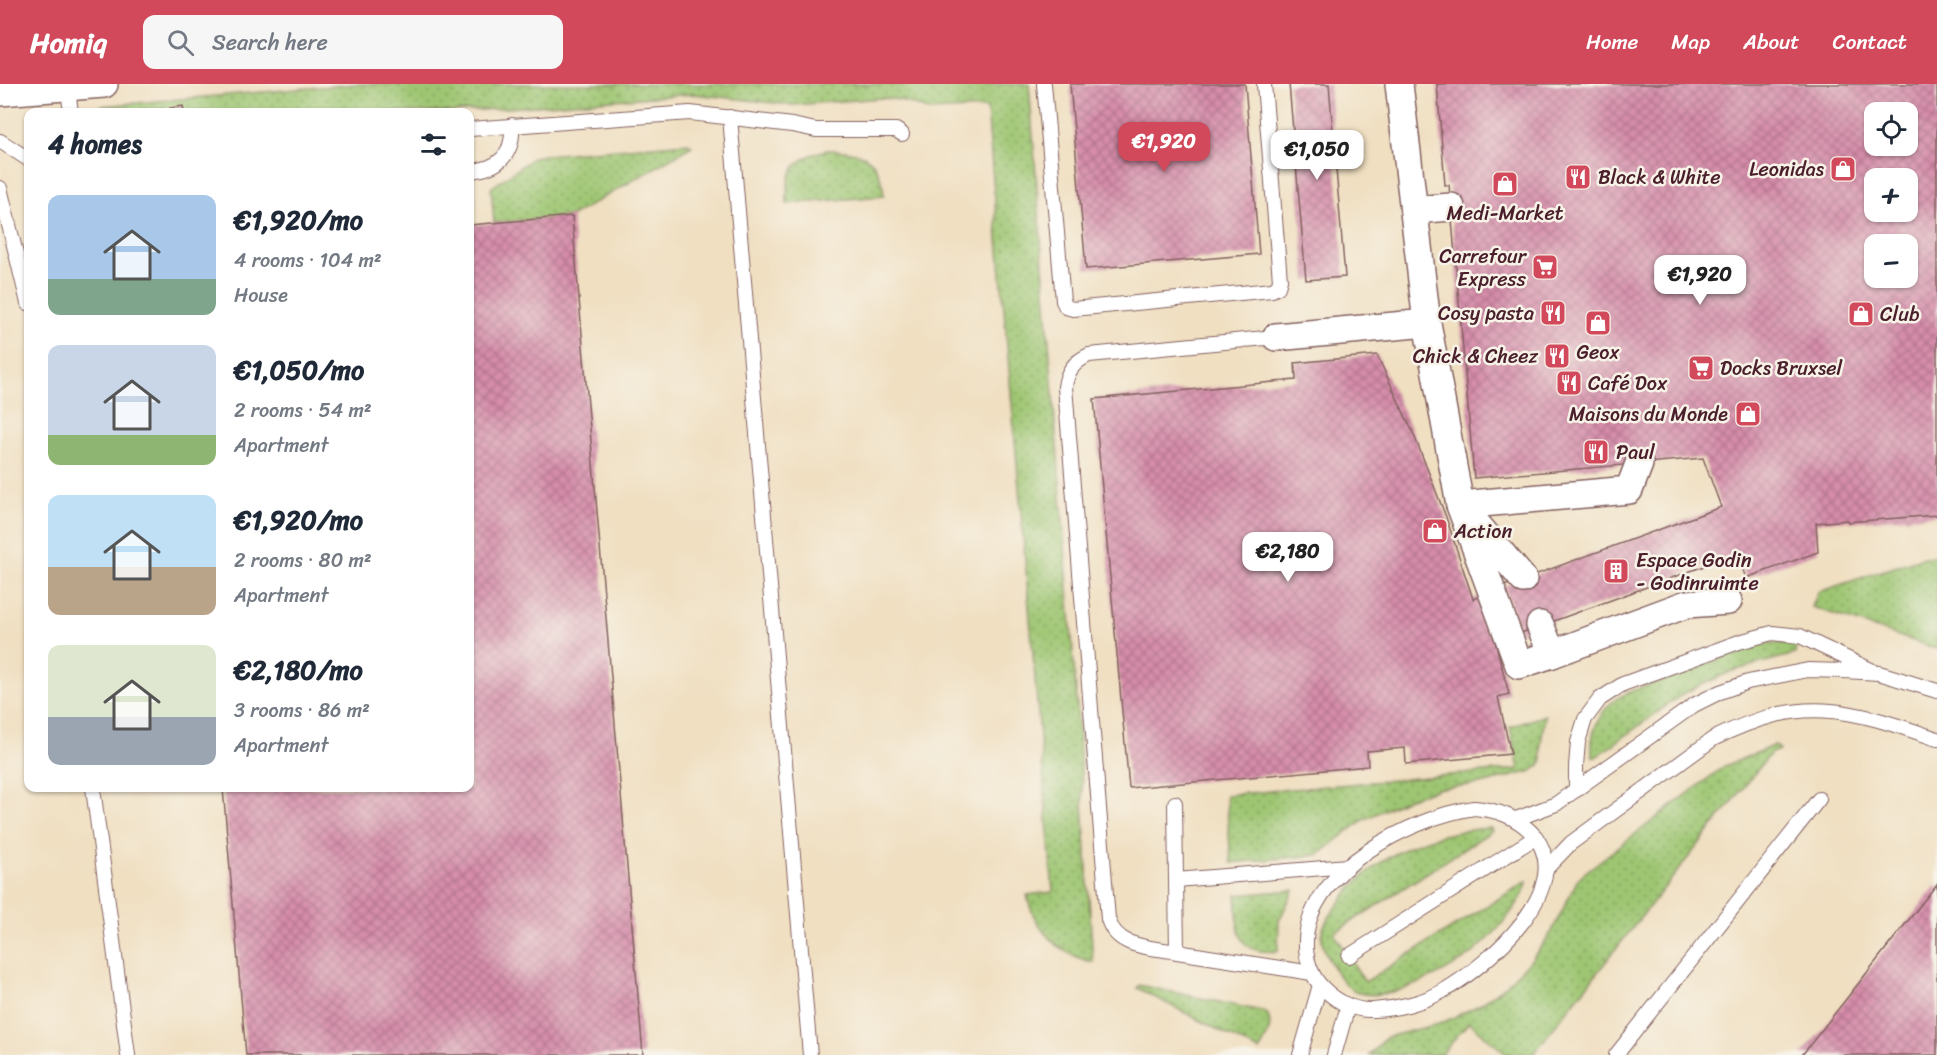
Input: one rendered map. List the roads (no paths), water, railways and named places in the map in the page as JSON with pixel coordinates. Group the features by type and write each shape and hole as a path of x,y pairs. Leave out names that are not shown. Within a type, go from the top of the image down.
{"street":[{"path":"0,92 69,95 104,84"},
{"path":"1399,84 1427,323 1460,505 1519,665 1687,604 1728,601"},
{"path":"1414,210 1450,207"},
{"path":"1276,337 1427,323"},
{"path":"1460,505 1629,490 1639,464"},
{"path":"1460,505 1523,579"},
{"path":"1540,625 1551,654"}],"lane":[{"path":"1044,84 1063,301 1066,308 1072,309 1272,290 1278,287 1280,280 1264,84"},
{"path":"474,129 690,112 816,130 896,130 902,135"},
{"path":"730,117 810,1055"},
{"path":"474,170 497,163 504,157 510,150 513,125"},
{"path":"0,141 24,156"},
{"path":"0,188 24,287"},
{"path":"1276,337 1089,355 1078,360 1066,378 1067,411 1108,919 1115,935 1125,942 1312,973"},
{"path":"1576,790 1575,766 1578,742 1585,719 1600,699 1623,684 1739,642 1772,633 1800,636 1879,674 1937,691"},
{"path":"1516,819 1556,804 1694,705 1720,692 1748,682 1808,670 1879,674"},
{"path":"1546,869 1571,843 1713,740 1736,728 1764,718 1793,711 1844,711 1937,739"},
{"path":"94,792 128,1055"},
{"path":"1616,1055 1819,799"},
{"path":"1175,803 1177,952"},
{"path":"1474,808 1503,813 1516,819 1536,837 1544,852 1546,869 1530,910 1518,929 1498,951 1471,973 1442,992 1410,1003 1378,1010 1363,1010 1348,1006 1331,996 1312,973 1305,950 1306,931 1310,917 1330,885 1348,866 1395,835 1431,818 1474,808"},
{"path":"1349,956 1536,837"},
{"path":"1176,880 1348,866"},
{"path":"1300,1055 1320,985"},
{"path":"1334,1055 1348,1006"}],"place":[{"name":"Leonidas","path":"1843,169"},
{"name":"Black & White","path":"1578,177"},
{"name":"Medi-Market","path":"1505,184"},
{"name":"Carrefour Express","path":"1545,267"},
{"name":"Cosy pasta","path":"1553,313"},
{"name":"Club","path":"1861,314"},
{"name":"Geox","path":"1598,323"},
{"name":"Chick & Cheez","path":"1557,356"},
{"name":"Docks Bruxsel","path":"1701,368"},
{"name":"Café Dox","path":"1569,383"},
{"name":"Maisons du Monde","path":"1748,414"},
{"name":"Paul","path":"1596,452"},
{"name":"Action","path":"1435,531"},
{"name":"Espace Godin - Godinruimte","path":"1616,571"}]}
